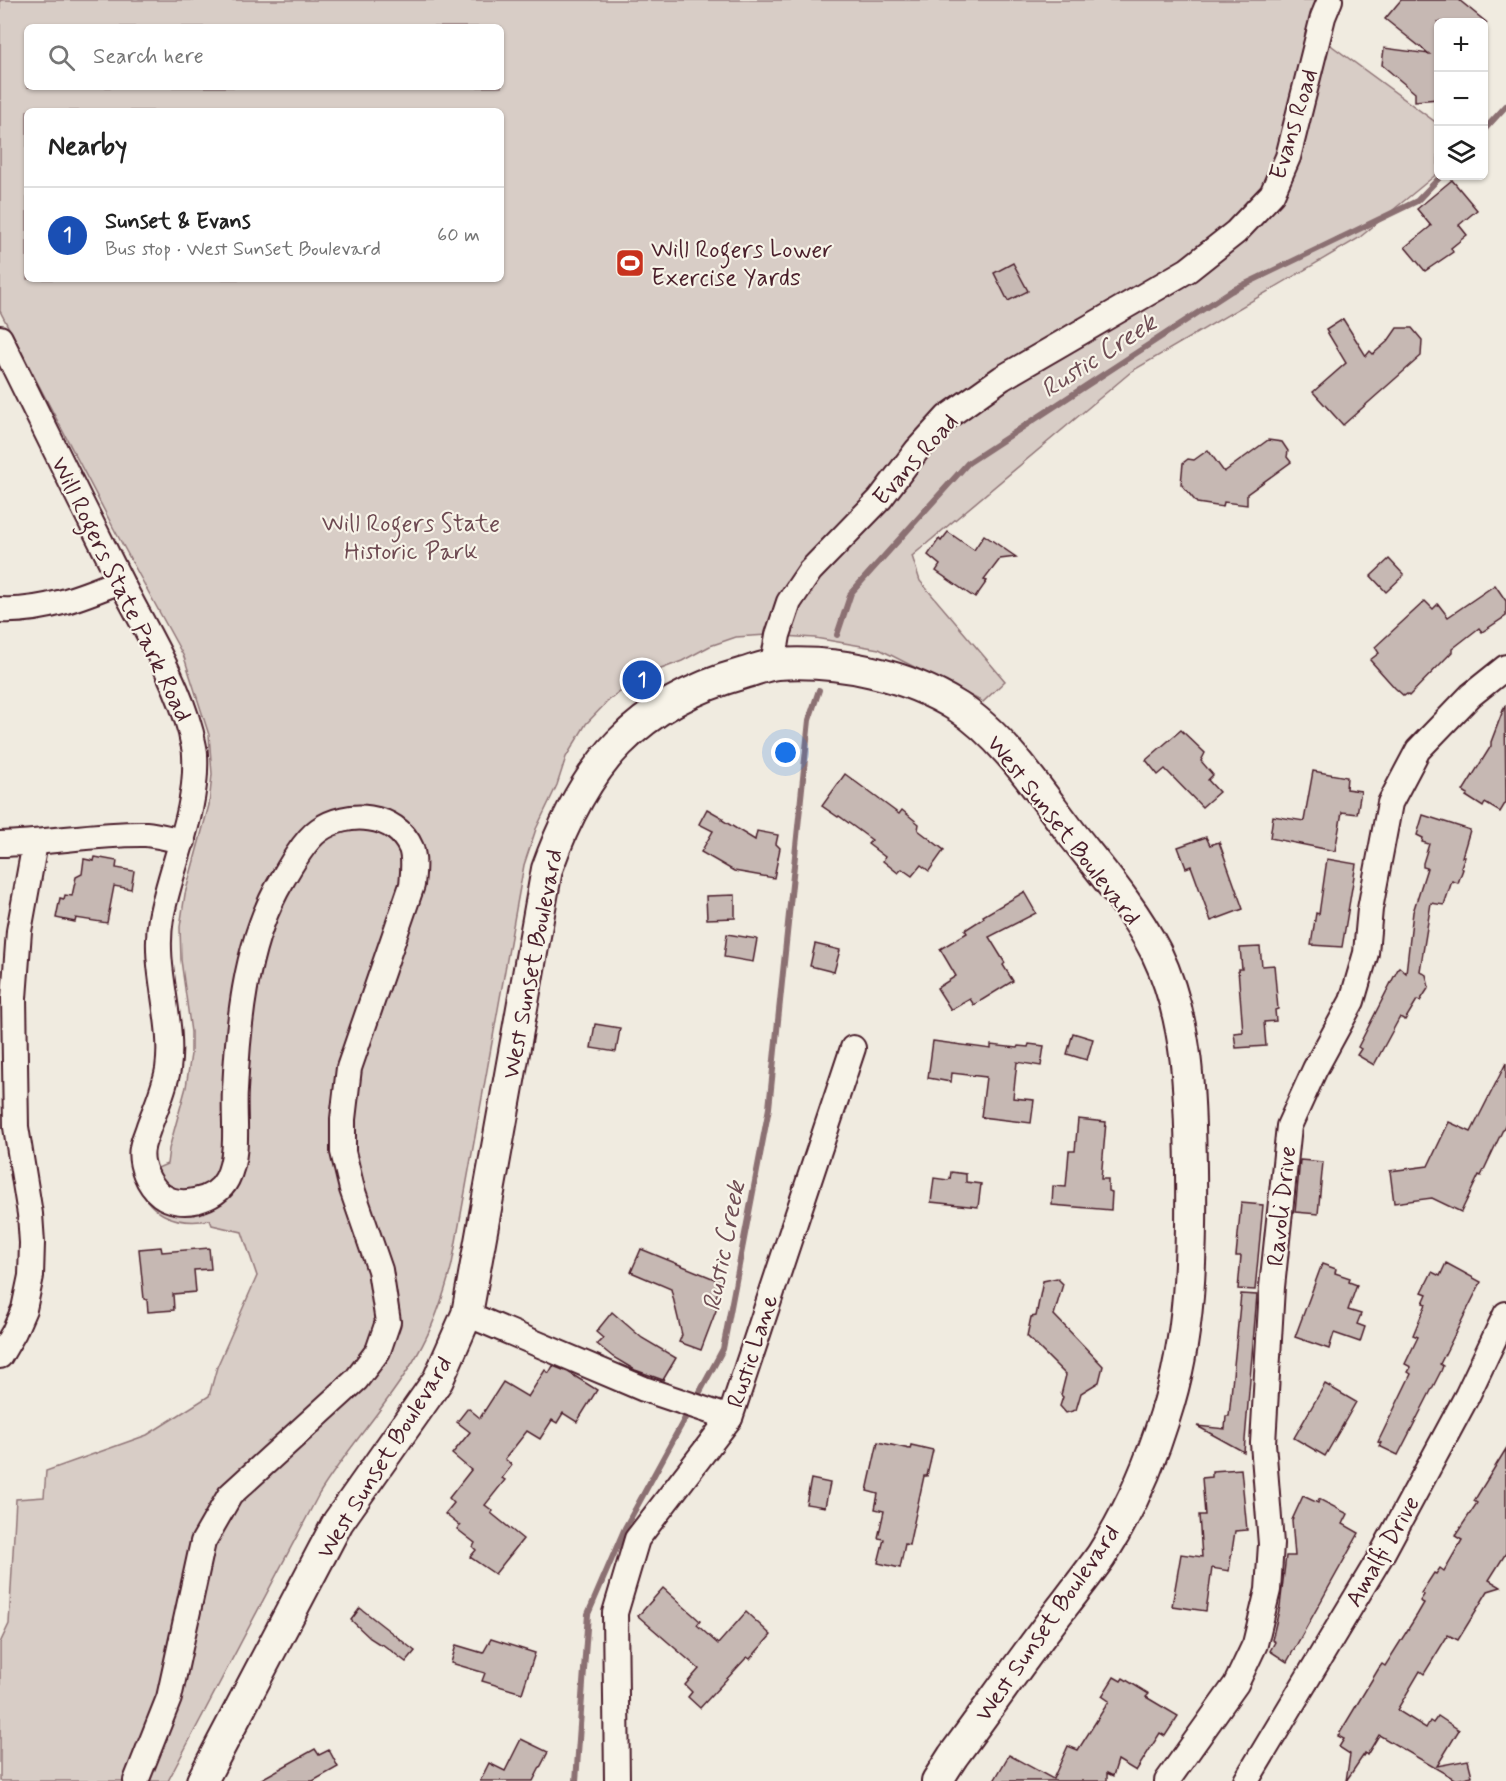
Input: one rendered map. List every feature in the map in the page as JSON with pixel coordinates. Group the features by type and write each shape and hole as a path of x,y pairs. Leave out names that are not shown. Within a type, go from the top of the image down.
{"main road":[{"name":"West Sunset Boulevard","path":"202,1781 338,1522 438,1380 466,1314 547,869 559,836 580,794 617,744 671,702 700,687 773,664 850,667 877,674 939,697 979,723 1037,788 1119,893 1156,952 1182,1030 1190,1126 1191,1247 1189,1293 1180,1355 1166,1415 1135,1494 1102,1555 953,1756 937,1781"}],"street":[{"name":"Evans Road","path":"773,664 778,635 789,602 805,579 880,499 917,450 947,417 1002,378 1188,270 1236,232 1272,194 1288,157 1323,17 1330,0"},
{"name":"Will Rogers State Park Road","path":"0,338 177,692 196,753 193,791 183,841 160,920 158,956 168,1039 168,1069 142,1146 142,1166 155,1189 164,1197 191,1202 208,1197 225,1183 233,1160 234,1095 239,1031 252,954 275,893 304,845 318,831 340,818 372,818 397,830 411,848 413,865 412,885 349,1068 343,1119 344,1152 352,1189 380,1270 388,1322 378,1351 356,1380 230,1495 203,1542 169,1698 136,1781"},
{"path":"0,610 47,606 76,599 120,581"},
{"name":"Ravoli Drive","path":"1167,1781 1236,1684 1255,1644 1268,1590 1271,1544 1263,1443 1272,1287 1289,1126 1315,1069 1352,1001 1366,953 1370,909 1390,803 1418,750 1471,695 1506,667"},
{"path":"0,844 34,843 87,836 148,834 183,841"},
{"path":"0,1356 24,1309 31,1276 30,1214 16,1127 14,998 19,931 34,843"},
{"name":"Rustic Lane","path":"466,1314 644,1389 730,1418 853,1048"},
{"name":"Amalfi Drive","path":"1246,1781 1382,1554 1467,1396 1506,1314"},
{"path":"616,1781 615,1613 637,1539 730,1418"}],"green space":[{"name":"Will Rogers State Historic Park","path":"0,0 1320,0 1316,16 1332,46 1434,121 1434,176 1359,238 1132,371 912,556 920,581 1005,681 983,702 879,649 815,638 767,635 736,637 640,677 608,701 586,724 566,757 557,785 536,829 524,865 452,1264 442,1299 423,1344 382,1408 343,1458 319,1494 168,1781 0,1781 0,1643 9,1624 16,1499 44,1497 46,1471 147,1435 209,1396 217,1367 257,1276 242,1232 212,1225 210,1220 184,1221 164,1215 147,1201 135,1178 167,1164 186,1087 191,1054 191,1032 181,960 180,927 185,894 209,805 212,774 209,735 184,657 0,311"}],"building":[{"path":"1401,0 1459,0 1481,18 1434,18 1434,99 1415,101 1415,93 1382,65 1384,48 1429,54 1385,19"},
{"path":"1452,180 1477,210 1459,225 1467,235 1451,248 1453,252 1425,271 1405,247 1431,226 1417,209"},
{"path":"1013,263 1028,291 1008,301 994,273"},
{"path":"1343,319 1366,356 1370,351 1373,354 1388,341 1397,328 1412,328 1422,340 1421,356 1343,425 1313,392 1346,363 1326,330"},
{"path":"1268,440 1282,442 1291,462 1247,494 1247,505 1224,502 1223,507 1197,503 1181,484 1183,463 1188,459 1194,460 1208,450 1224,472"},
{"path":"948,532 974,550 984,535 1016,557 1000,559 984,580 987,581 975,598 936,571 940,565 928,555 939,539 941,541"},
{"path":"1389,559 1404,575 1386,592 1371,576"},
{"path":"1495,585 1506,601 1506,616 1482,632 1479,628 1452,649 1452,652 1409,696 1407,694 1404,696 1395,688 1370,660 1379,653 1375,647 1425,601 1433,609 1438,604 1448,617"},
{"path":"1505,705 1506,802 1500,812 1485,803 1483,807 1466,796 1468,794 1463,791 1491,746"},
{"path":"1181,730 1205,753 1201,761 1213,775 1208,780 1219,792 1202,807 1165,769 1158,775 1146,760"},
{"path":"1313,771 1347,777 1346,789 1361,791 1357,814 1342,812 1335,851 1270,838 1273,816 1304,821"},
{"path":"845,774 899,814 902,810 919,824 918,830 944,850 929,871 921,865 912,876 902,869 898,873 883,861 885,857 868,844 872,840 822,806"},
{"path":"707,809 755,840 757,831 778,835 776,844 780,848 774,878 734,871 701,852 713,831 699,824"},
{"path":"1423,815 1470,830 1462,857 1465,857 1461,868 1463,869 1458,883 1452,881 1444,905 1431,903 1420,971 1426,975 1429,987 1420,1001 1417,1000 1405,1020 1400,1017 1374,1065 1357,1055 1361,1049 1358,1047 1399,967 1406,973 1413,912 1427,868 1423,867 1423,863 1429,844 1422,842 1423,838 1417,835"},
{"path":"1206,837 1210,845 1219,842 1243,909 1211,921 1191,866 1186,868 1178,847"},
{"path":"95,857 117,861 116,868 134,871 131,889 114,886 107,923 76,918 75,922 56,918 60,898 64,899 65,895 72,896 76,877 82,874 84,859 94,861"},
{"path":"1327,859 1356,864 1342,947 1311,945 1316,913 1319,914"},
{"path":"1024,892 1036,913 989,937 1013,981 974,1005 970,999 951,1010 937,988 956,976 940,949 967,933 965,930 984,918 983,916"},
{"path":"735,895 735,918 707,919 706,896"},
{"path":"727,934 757,939 753,962 724,957"},
{"path":"815,944 840,950 834,972 810,966"},
{"path":"1260,947 1262,966 1274,965 1278,1009 1275,1010 1276,1021 1264,1022 1266,1046 1236,1048 1234,1033 1243,1032 1238,969 1242,969 1240,948"},
{"path":"595,1024 620,1028 616,1052 591,1048"},
{"path":"1073,1033 1093,1039 1087,1060 1067,1054"},
{"path":"933,1041 991,1049 991,1045 1017,1048 1018,1046 1028,1047 1029,1044 1044,1046 1041,1066 1017,1062 1013,1098 1034,1100 1031,1123 981,1117 986,1077 952,1073 951,1082 928,1078"},
{"path":"1506,1063 1506,1123 1461,1212 1432,1198 1394,1203 1390,1171 1428,1166 1449,1122 1471,1132"},
{"path":"1078,1119 1106,1122 1101,1179 1108,1179 1108,1191 1112,1192 1111,1210 1052,1205 1053,1186 1066,1187 1069,1151 1075,1151"},
{"path":"1300,1160 1323,1162 1318,1214 1295,1212"},
{"path":"951,1172 966,1174 966,1182 981,1184 978,1207 931,1202 934,1178 948,1180"},
{"path":"1241,1203 1263,1205 1255,1290 1238,1289 1241,1256 1236,1256"},
{"path":"161,1247 162,1252 209,1248 211,1269 194,1270 196,1292 173,1294 174,1310 148,1312 147,1300 144,1299 139,1249"},
{"path":"641,1249 722,1282 712,1306 717,1308 701,1350 679,1342 682,1335 671,1289 631,1272"},
{"path":"1446,1263 1481,1282 1440,1364 1443,1366 1441,1371 1398,1455 1379,1446 1381,1443 1378,1442 1411,1374 1408,1372 1411,1367 1405,1364 1418,1337 1413,1335 1426,1304 1423,1303 1427,1294 1422,1292 1432,1272 1440,1276"},
{"path":"1322,1264 1336,1269 1335,1273 1350,1278 1349,1282 1357,1285 1348,1310 1361,1314 1357,1324 1365,1327 1360,1342 1334,1333 1329,1349 1295,1337"},
{"path":"1057,1278 1063,1284 1054,1315 1103,1366 1099,1382 1081,1393 1076,1410 1066,1413 1060,1406 1066,1375 1027,1336 1031,1317 1036,1316 1043,1281"},
{"path":"1241,1294 1257,1295 1244,1452 1197,1426 1225,1429 1226,1416 1229,1416"},
{"path":"612,1312 642,1338 676,1358 663,1380 635,1370 597,1344 603,1338 596,1332"},
{"path":"553,1366 568,1372 597,1390 577,1422 563,1413 557,1423 552,1420 540,1439 527,1431 505,1459 512,1465 502,1478 505,1480 485,1505 493,1511 491,1513 523,1539 495,1574 470,1557 476,1550 473,1547 475,1543 457,1529 460,1526 445,1514 454,1503 449,1498 471,1470 452,1454 470,1432 457,1422 468,1408 480,1418 503,1382 528,1397 545,1370 549,1373"},
{"path":"1325,1384 1356,1402 1325,1456 1294,1438"},
{"path":"878,1442 910,1449 911,1445 933,1450 927,1476 924,1476 909,1545 905,1544 900,1568 878,1563 884,1539 878,1538 884,1511 875,1509 878,1494 867,1491"},
{"path":"1506,1449 1506,1553 1489,1580 1501,1587 1488,1591 1458,1640 1448,1635 1424,1674 1420,1671 1397,1710 1426,1728 1430,1721 1433,1723 1438,1716 1459,1730 1437,1766 1468,1760 1472,1776 1456,1780 1379,1735 1367,1755 1365,1753 1346,1781 1350,1754 1339,1747 1344,1739 1338,1736 1379,1668 1382,1664 1385,1666 1424,1603 1420,1601 1424,1595 1421,1593 1434,1573 1436,1574 1440,1568 1444,1571 1462,1540 1455,1536 1477,1503 1474,1501"},
{"path":"1241,1469 1247,1530 1235,1531 1229,1571 1212,1568 1206,1611 1172,1606 1181,1554 1202,1557 1199,1515 1205,1515 1202,1478 1212,1477 1212,1471"},
{"path":"811,1479 830,1483 825,1507 806,1504"},
{"path":"1303,1496 1318,1503 1319,1499 1348,1514 1343,1524 1359,1533 1287,1662 1270,1651 1275,1642 1272,1640 1280,1606 1286,1556 1295,1556 1292,1520"},
{"path":"663,1588 700,1621 697,1625 718,1644 746,1612 771,1635 750,1659 747,1657 700,1708 688,1697 692,1692 685,1685 699,1669 638,1616"},
{"path":"360,1608 415,1651 406,1662 370,1638 351,1620"},
{"path":"491,1639 535,1653 522,1693 482,1681 485,1673 451,1663 456,1645 483,1653"},
{"path":"1114,1677 1121,1681 1123,1678 1149,1694 1146,1697 1178,1716 1165,1736 1160,1733 1136,1771 1118,1760 1113,1776 1107,1773 1107,1781 994,1781 1009,1755 1053,1779 1068,1746 1078,1750 1109,1701 1102,1696"},
{"path":"521,1739 548,1752 533,1781 480,1781 489,1763 505,1771"},
{"path":"315,1749 319,1755 329,1750 338,1767 313,1781 258,1781"}],"waterway":[{"name":"Rustic Creek","path":"1488,126 1506,106"},
{"name":"Rustic Creek","path":"837,635 851,593 968,463 1231,291 1417,201 1437,180"},
{"name":"Rustic Creek","path":"695,1401 723,1349 769,1108 809,720 819,690"},
{"name":"Rustic Creek","path":"576,1781 588,1614 625,1528 690,1409"}],"place":[{"name":"Will Rogers Lower Exercise Yards","path":"630,263"},
{"name":"Sunset & Evans","path":"642,680"}]}
